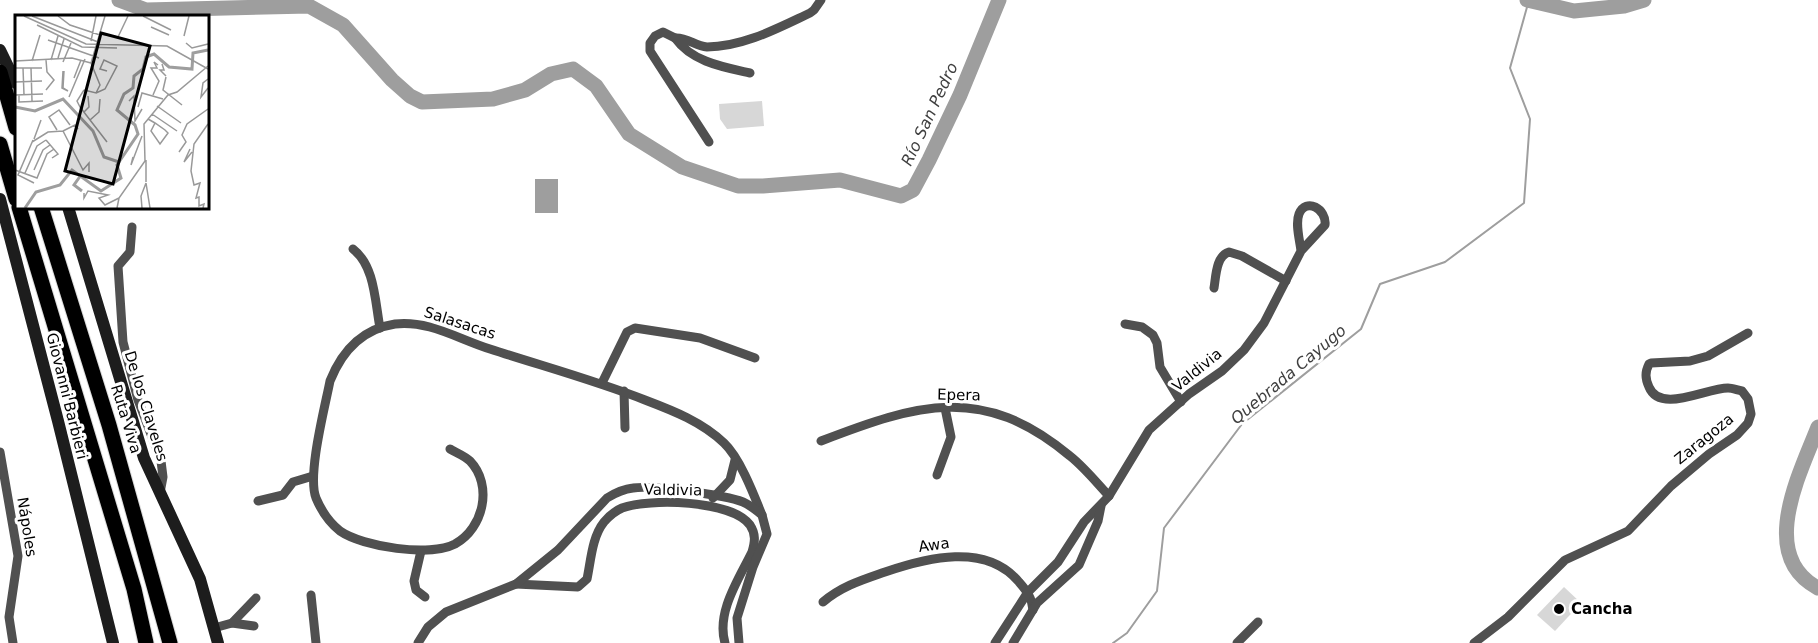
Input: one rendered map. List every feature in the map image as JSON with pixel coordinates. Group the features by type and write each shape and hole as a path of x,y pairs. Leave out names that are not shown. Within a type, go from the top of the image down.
{"highway":[{"path":"0,72 15,124"},
{"path":"0,144 15,196"},
{"path":"19,208 134,589 146,643"},
{"name":"Ruta Viva","path":"41,208 110,424 170,643"}],"main road":[{"path":"0,50 15,81"},
{"name":"Giovanni Barbieri","path":"0,199 113,643"},
{"name":"De los Claveles","path":"68,208 144,458 200,579 218,643"}],"street":[{"path":"675,39 680,38 707,47 729,45 753,38 810,13 821,0"},
{"path":"709,142 650,51 650,44 654,36 663,32 689,52 707,62 750,73"},
{"name":"Valdivia","path":"995,643 1028,592 1058,562 1084,522 1109,495 1149,430 1222,371 1244,350 1264,323 1301,251 1325,225 1324,215 1318,208 1312,206 1305,207 1299,214 1301,251"},
{"path":"132,227 130,252 118,266 123,342 138,400 161,461 163,477 160,493"},
{"path":"353,249 361,255 368,269 380,327"},
{"path":"1214,288 1220,259 1226,252 1242,256 1286,280"},
{"name":"Salasacas","path":"450,449 469,460 478,472 484,501 480,516 469,533 455,544 421,551 398,549 361,540 341,532 328,519 316,498 313,476 330,381 336,365 357,340 380,327 407,323 428,325 489,349 602,383 690,419 725,444 752,489 767,534 749,566"},
{"path":"1125,324 1142,327 1153,335 1157,343 1160,367 1181,402"},
{"path":"602,383 627,332 635,328 700,338 755,358"},
{"name":"Zaragoza","path":"1474,643 1508,617 1565,560 1628,531 1671,486 1709,454 1737,435 1748,423 1751,414 1748,399 1742,391 1727,388 1677,399 1655,397 1647,382 1645,372 1651,363 1690,361 1708,356 1748,333"},
{"path":"624,391 625,428"},
{"name":"Epera","path":"821,441 888,416 917,410 965,407 990,411 1030,427 1071,456 1109,495"},
{"path":"937,475 951,437 945,408"},
{"name":"Nápoles","path":"0,452 18,556 9,617 13,643"},
{"path":"707,505 730,480 735,460"},
{"path":"258,501 283,495 293,482 313,476"},
{"path":"418,643 435,619 446,612 516,584 558,550 607,498 615,493 646,487 715,496 742,502 762,515"},
{"name":"Valdivia","path":"516,584 579,587 584,584 595,541 603,523 621,509 637,504 656,503 707,505 745,520 751,527 755,543 749,566 725,608 722,634 725,643"},
{"name":"Valdivia","path":"1013,643 1044,597 1079,565 1098,521 1101,506"},
{"path":"421,551 414,581 416,590 425,597"},
{"name":"Awa","path":"823,602 849,584 908,564 934,558 956,557 980,560 1005,569 1017,578 1028,592 1034,610"},
{"path":"739,643 737,618 749,566"},
{"path":"311,595 316,643"},
{"path":"232,623 256,598"},
{"path":"1237,643 1258,622"},
{"path":"214,628 232,623 254,626"}],"shaded area":[{"path":"762,101 764,126 727,129 720,119 719,104"},
{"path":"535,179 558,179 558,213 535,213"},
{"name":"Cancha","path":"1564,587 1581,603 1555,631 1537,615"}],"waterway":[{"name":"Río San Pedro","path":"119,0 146,10 309,6 343,25 392,80 410,96 422,102 493,99 525,90 551,74 573,69 596,86 629,134 682,167 738,186 840,180 901,196 913,190 929,160 960,95 999,0"},
{"name":"Río San Pedro","path":"1527,0 1574,11 1624,6 1644,0"},
{"name":"Quebrada Cayugo","path":"1113,643 1127,633 1157,591 1164,528 1242,424 1361,329 1380,284 1445,262 1524,203 1530,119 1510,68 1529,0"},
{"name":"Río San Pedro","path":"1818,427 1794,490 1788,513 1786,535 1790,556 1800,574 1818,588"}],"place":[{"name":"Cancha","path":"1559,609"}]}
